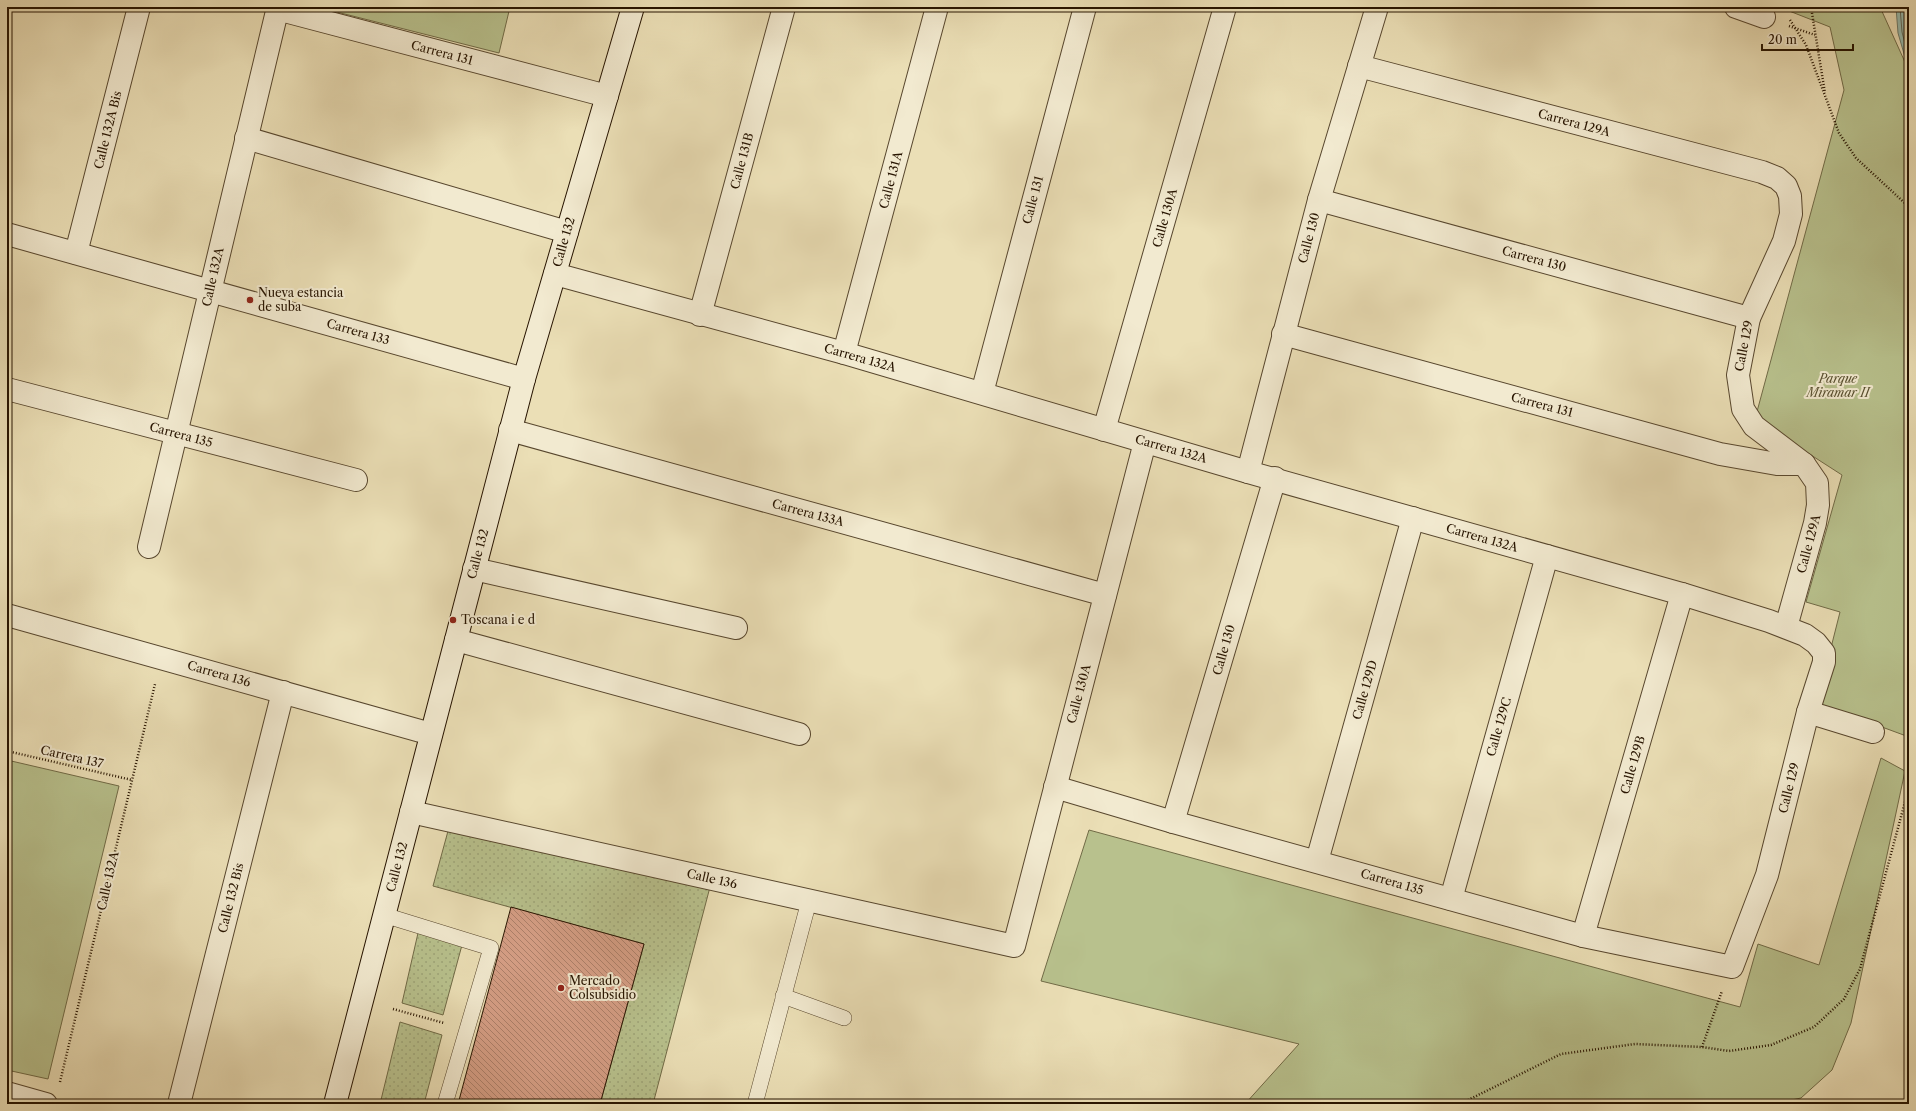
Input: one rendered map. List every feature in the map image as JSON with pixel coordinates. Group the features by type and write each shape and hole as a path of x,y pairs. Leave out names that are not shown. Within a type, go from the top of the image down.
{"street":[{"name":"Calle 132A Bis","path":"76,254 139,7"},
{"name":"Calle 132","path":"335,1104 510,430 633,7"},
{"name":"Calle 131B","path":"700,315 784,7"},
{"name":"Calle 131A","path":"844,353 937,7"},
{"name":"Calle 131","path":"982,393 1085,7"},
{"name":"Calle 130A","path":"1104,430 1225,7"},
{"name":"Calle 130","path":"1248,472 1319,200 1377,7"},
{"path":"1736,7 1764,17"},
{"name":"Carrera 131","path":"277,8 607,96"},
{"name":"Calle 132A","path":"149,547 277,8"},
{"name":"Carrera 129A","path":"1359,66 1762,172 1777,178 1786,186"},
{"path":"246,138 567,232"},
{"name":"Calle 129","path":"1786,186 1790,196 1791,214 1784,241 1748,318 1738,375 1743,409 1754,426 1804,464"},
{"name":"Carrera 130","path":"1319,200 1748,318"},
{"name":"Carrera 133","path":"7,234 524,379"},
{"name":"Carrera 132A","path":"555,274 700,315 844,353 1248,472 1275,478 1682,594 1786,627"},
{"name":"Carrera 131","path":"1283,334 1720,454 1777,464 1804,464"},
{"name":"Carrera 135","path":"7,389 356,480"},
{"name":"Carrera 133A","path":"510,430 1105,595"},
{"name":"Calle 130A","path":"1014,946 1145,442"},
{"name":"Calle 129A","path":"1786,627 1815,523 1818,505 1817,483 1804,464"},
{"name":"Calle 130","path":"1173,822 1275,478"},
{"name":"Calle 129D","path":"1317,861 1413,518"},
{"name":"Calle 129C","path":"1451,899 1547,556"},
{"path":"474,568 736,628"},
{"name":"Calle 129B","path":"1583,936 1682,594"},
{"name":"Carrera 136","path":"7,615 432,734"},
{"name":"Calle 129","path":"1732,967 1767,875 1808,712 1824,662 1824,653 1816,643 1805,635 1786,627"},
{"path":"456,640 799,734"},
{"name":"Calle 132 Bis","path":"179,1104 282,692"},
{"path":"1808,712 1873,732"},
{"name":"Carrera 135","path":"1055,787 1173,822 1583,936 1732,967"},
{"name":"Calle 136","path":"411,812 1014,946"},
{"path":"7,1094 53,1096"}],"lane":[{"path":"755,1104 808,900"},
{"path":"384,915 491,948 445,1104"},
{"path":"783,996 844,1018"}],"path":[{"path":"1811,7 1826,101"},
{"path":"1788,18 1806,45 1839,133 1856,158 1909,207"},
{"name":"Calle 132A","path":"53,1096 161,658"},
{"name":"Carrera 137","path":"7,751 132,780"},
{"path":"1460,1104 1562,1054 1635,1044 1702,1047 1729,1051 1771,1044 1814,1027 1844,999 1860,969 1909,787"},
{"path":"1702,1047 1732,967"},
{"path":"393,1008 467,1029"}],"green space":[{"path":"317,7 510,7 499,53"},
{"name":"Parque Miramar II","path":"1779,7 1880,7 1909,71 1909,737 1817,703 1840,612 1806,602 1842,475 1755,419 1844,90 1830,27"},
{"path":"1881,758 1905,771 1851,1023 1832,1070 1801,1098 1773,1104 1245,1104 1299,1044 1041,981 1089,830 1740,1007 1758,944 1819,965"},
{"path":"7,760 119,786 48,1079 7,1070"},
{"path":"448,831 710,887 653,1104 600,1104 644,944 433,886"},
{"path":"418,933 462,945 443,1015 402,1003"},
{"path":"400,1022 442,1035 424,1104 380,1104"}],"water":[{"path":"1896,7 1909,7 1909,71 1898,33"}],"building":[{"name":"Mercado Colsubsidio","path":"511,907 644,944 600,1104 458,1104"}],"place":[{"name":"Nueva estancia de suba","path":"250,300"},
{"name":"Toscana i e d","path":"453,620"},
{"name":"Mercado Colsubsidio","path":"561,988"}]}
